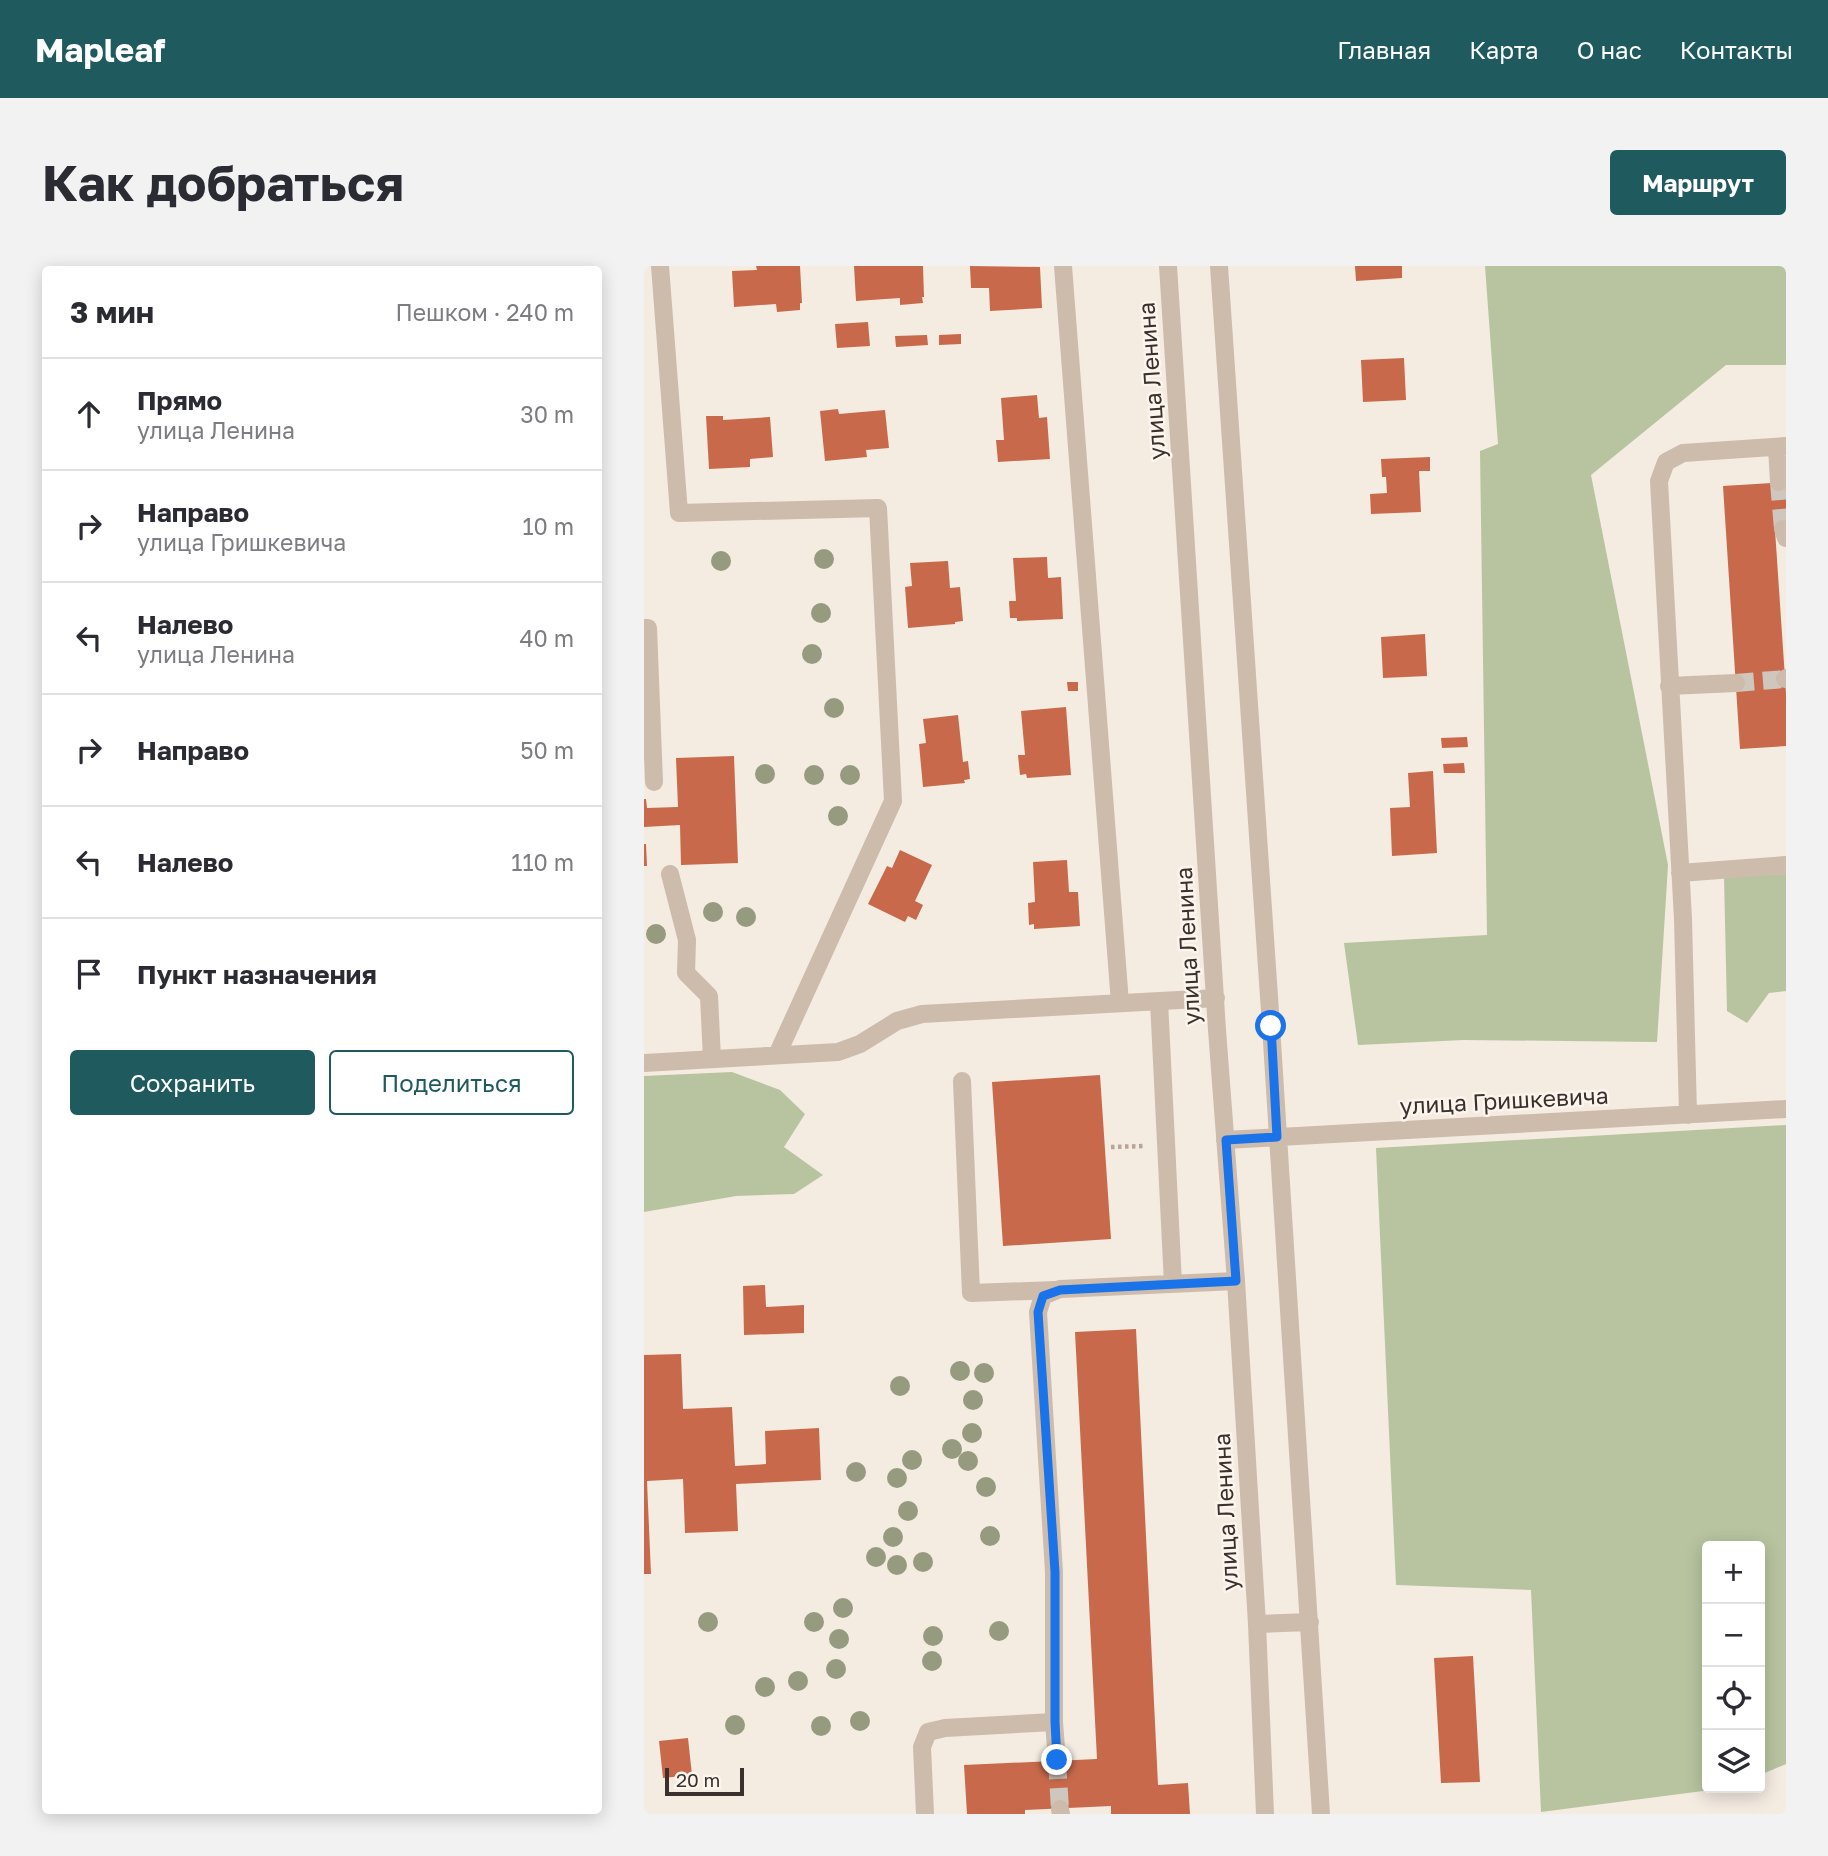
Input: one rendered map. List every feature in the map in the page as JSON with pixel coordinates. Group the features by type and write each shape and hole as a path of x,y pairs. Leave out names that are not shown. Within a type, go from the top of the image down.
{"street":[{"path":"660,266 679,513 878,508 893,801 777,1055"},
{"path":"1063,266 1120,1003"},
{"name":"улица Ленина","path":"1168,266 1236,1281 1257,1624 1265,1814"},
{"path":"1219,266 1321,1814"},
{"path":"1688,1115 1684,919 1659,481 1666,462 1683,453 1781,446 1779,482"},
{"path":"644,628 648,628 654,782"},
{"path":"1669,686 1736,682"},
{"path":"1680,873 1786,865"},
{"path":"670,874 687,940 686,973 709,996 712,1059"},
{"path":"644,1063 838,1052 860,1044 897,1021 922,1014 1216,998"},
{"path":"1159,1001 1173,1284"},
{"path":"962,1081 971,1293 1236,1281"},
{"name":"улица Гришкевича","path":"1226,1140 1786,1109"},
{"path":"1057,1760 1055,1572 1038,1312 1043,1296 1060,1290"},
{"path":"1257,1624 1310,1622"},
{"path":"925,1814 922,1747 928,1732 945,1728 1055,1722"}],"path":[{"path":"1111,1147 1166,1144"}],"green space":[{"path":"1485,266 1786,266 1786,365 1726,365 1591,475 1668,865 1657,1042 1464,1040 1358,1045 1344,943 1487,935 1480,451 1498,444"},
{"path":"1786,874 1786,991 1769,993 1747,1023 1727,1011 1724,876"},
{"path":"732,1072 780,1090 805,1114 784,1147 823,1175 794,1194 736,1196 644,1212 644,1076"},
{"path":"1786,1125 1786,1764 1765,1773 1765,1541 1702,1541 1702,1791 1541,1812 1531,1590 1396,1585 1376,1148"}],"building":[{"path":"756,266 800,266 800,310 777,312 776,304 734,307 732,271 757,270"},
{"path":"854,266 923,266 923,303 900,305 900,298 856,301"},
{"path":"970,266 1040,267 1042,308 990,311 989,288 971,288"},
{"path":"1355,266 1402,266 1402,278 1356,281"},
{"path":"868,322 870,346 837,348 835,324"},
{"path":"961,334 961,344 939,345 939,335"},
{"path":"927,335 928,345 896,347 895,336"},
{"path":"1404,358 1406,400 1363,402 1361,360"},
{"path":"1037,395 1039,418 1047,417 1050,459 998,462 996,440 1004,440 1001,398"},
{"path":"838,409 839,414 885,410 889,448 866,450 867,457 825,461 820,411"},
{"path":"706,416 723,416 723,420 770,417 773,457 750,459 750,467 709,469"},
{"path":"1430,457 1430,471 1419,471 1421,512 1371,514 1370,494 1387,493 1386,477 1382,477 1381,459"},
{"path":"1786,482 1786,529 1775,530 1786,693 1786,746 1740,749 1723,486"},
{"path":"1047,557 1048,578 1061,577 1063,619 1017,621 1017,618 1010,618 1009,601 1016,601 1013,558"},
{"path":"948,561 950,588 960,587 963,621 908,628 905,587 912,586 910,563"},
{"path":"1425,634 1427,676 1383,678 1381,637"},
{"path":"1067,682 1078,682 1078,691 1068,691"},
{"path":"1066,707 1071,775 1027,778 1026,774 1020,775 1018,755 1025,755 1021,711"},
{"path":"958,715 963,762 968,761 970,779 964,780 965,783 923,787 919,744 926,743 923,719"},
{"path":"1467,737 1468,747 1442,748 1441,738"},
{"path":"734,756 738,863 681,865 680,825 644,827 644,799 647,808 678,807 676,758"},
{"path":"1464,763 1465,773 1444,773 1443,764"},
{"path":"1433,771 1437,853 1392,856 1390,808 1410,807 1408,773"},
{"path":"646,844 647,866 644,866"},
{"path":"900,850 932,865 915,901 923,905 916,920 908,916 905,922 868,904 887,866 892,868"},
{"path":"1067,860 1069,892 1078,892 1080,926 1034,929 1034,924 1029,925 1028,903 1035,902 1033,862"},
{"path":"1100,1075 1111,1239 1003,1246 992,1082"},
{"path":"765,1285 766,1307 804,1305 804,1333 744,1335 743,1286"},
{"path":"1136,1329 1158,1785 1188,1783 1190,1814 1111,1814 1111,1806 1025,1810 1025,1814 967,1814 964,1765 1097,1759 1075,1332"},
{"path":"681,1354 683,1409 732,1407 735,1466 766,1464 765,1431 819,1428 821,1480 736,1484 738,1531 685,1533 683,1479 647,1481 651,1574 644,1574 644,1355"},
{"path":"1473,1656 1480,1782 1441,1783 1434,1658"},
{"path":"688,1738 692,1775 663,1778 659,1741"}],"tunnel":[{"path":"1779,482 1783,529"},
{"path":"1736,683 1785,679"},
{"path":"1057,1761 1060,1809"}],"route":[{"path":"1057,1760 1055,1572 1038,1312 1043,1296 1060,1290 1236,1281 1226,1140 1277,1137 1271,1026"}]}
